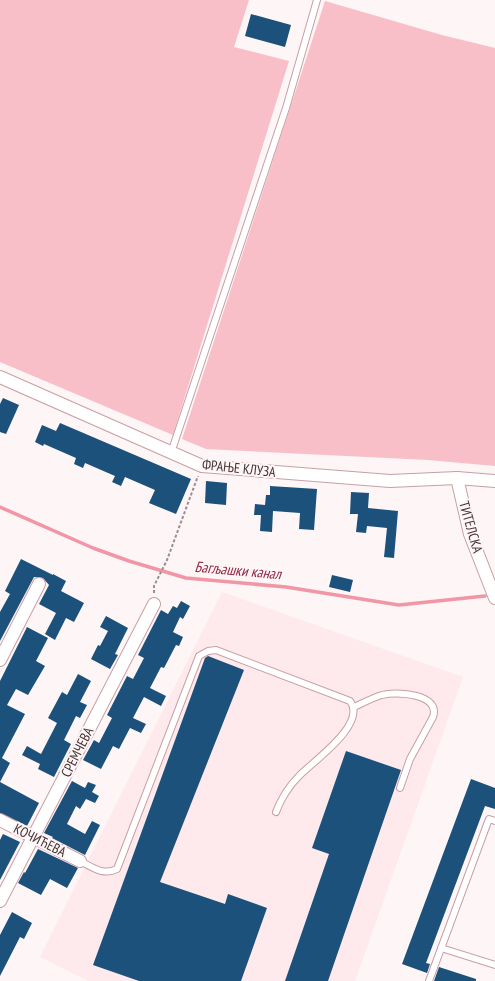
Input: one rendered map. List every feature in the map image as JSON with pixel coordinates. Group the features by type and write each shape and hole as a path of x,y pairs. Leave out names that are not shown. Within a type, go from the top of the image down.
{"street":[{"name":"ФРАЊЕ КЛУЗА","path":"0,377 202,466 390,481 457,478 495,481"},
{"name":"ТИТЕЛСКА","path":"457,478 470,534 495,598"},
{"path":"0,660 39,584"},
{"name":"СРЕМЧЕВА","path":"0,901 154,604"},
{"name":"КОЧИЋЕВА","path":"0,820 80,861"}],"lane":[{"path":"171,453 286,108 317,0"},
{"path":"80,861 100,872 117,869 200,656 203,653 212,650 216,650 350,702 354,707 354,715 345,731 322,757 291,784 276,812"},
{"path":"354,707 382,695 396,693 420,697 428,701 432,706 434,712 410,760 400,788"},
{"path":"429,981 489,820 495,821"},
{"path":"441,948 495,965"}],"path":[{"path":"154,586 167,560 202,466"}],"shaded area":[{"path":"0,0 249,0 234,47 289,61 173,435 0,362"},
{"path":"325,1 442,35 495,48 495,466 428,460 206,449 182,439"},
{"path":"222,592 463,677 355,981 88,981 40,957"}],"building":[{"path":"251,14 291,25 285,47 245,36"},
{"path":"3,398 19,405 6,434 0,432 0,404"},
{"path":"60,423 191,479 176,514 149,503 155,490 125,477 121,486 112,482 115,476 85,463 83,468 74,464 76,458 44,444 43,446 35,442 42,425 56,431"},
{"path":"206,481 227,483 226,505 205,503"},
{"path":"270,486 317,489 314,530 299,529 300,513 273,511 272,532 260,531 261,515 254,515 255,504 265,505 266,495 270,495"},
{"path":"351,492 369,493 368,508 398,511 394,558 384,557 387,528 367,526 366,533 356,532 358,514 350,514"},
{"path":"21,559 66,581 61,591 84,603 74,622 66,618 55,640 45,634 56,613 39,604 49,585 43,578 34,577 0,641 0,612 10,594 5,591"},
{"path":"332,575 353,580 350,592 329,587"},
{"path":"181,601 190,606 183,619 180,617 173,632 183,637 179,646 176,645 164,668 161,667 150,688 166,696 161,706 144,697 133,718 146,724 141,733 130,728 119,749 113,746 101,769 83,760 94,740 99,743 112,718 107,715 127,676 133,679 144,658 138,655 161,610 168,614 173,606 177,608"},
{"path":"106,616 128,628 115,654 118,655 110,669 91,659 98,645 100,646 108,631 100,627"},
{"path":"27,627 48,638 36,661 45,666 28,695 16,689 7,705 25,714 2,758 10,763 0,782 0,681"},
{"path":"208,656 244,670 160,882 225,904 228,894 267,908 241,981 139,981 93,965 205,658"},
{"path":"78,674 91,681 80,702 87,705 80,718 76,716 64,740 71,744 54,777 38,769 40,764 22,755 27,746 41,754 57,723 48,718 62,692 67,695"},
{"path":"346,751 401,770 328,981 285,981 329,854 312,848"},
{"path":"471,779 495,788 495,809 485,806 426,963 430,964 427,973 402,964"},
{"path":"72,781 85,788 88,782 96,785 92,792 99,796 95,803 86,799 80,809 76,806 67,824 85,834 92,821 100,825 85,855 44,833"},
{"path":"0,782 39,803 27,826 0,813"},
{"path":"3,834 20,842 0,880 0,840"},
{"path":"38,849 78,868 67,888 50,879 41,895 18,883"},
{"path":"12,912 32,923 24,939 20,937 0,976 0,935"},
{"path":"439,967 476,979 476,981 434,981"}],"waterway":[{"name":"Багљашки канал","path":"0,507 93,548 129,561 186,578 286,587 399,605 485,596"}]}
